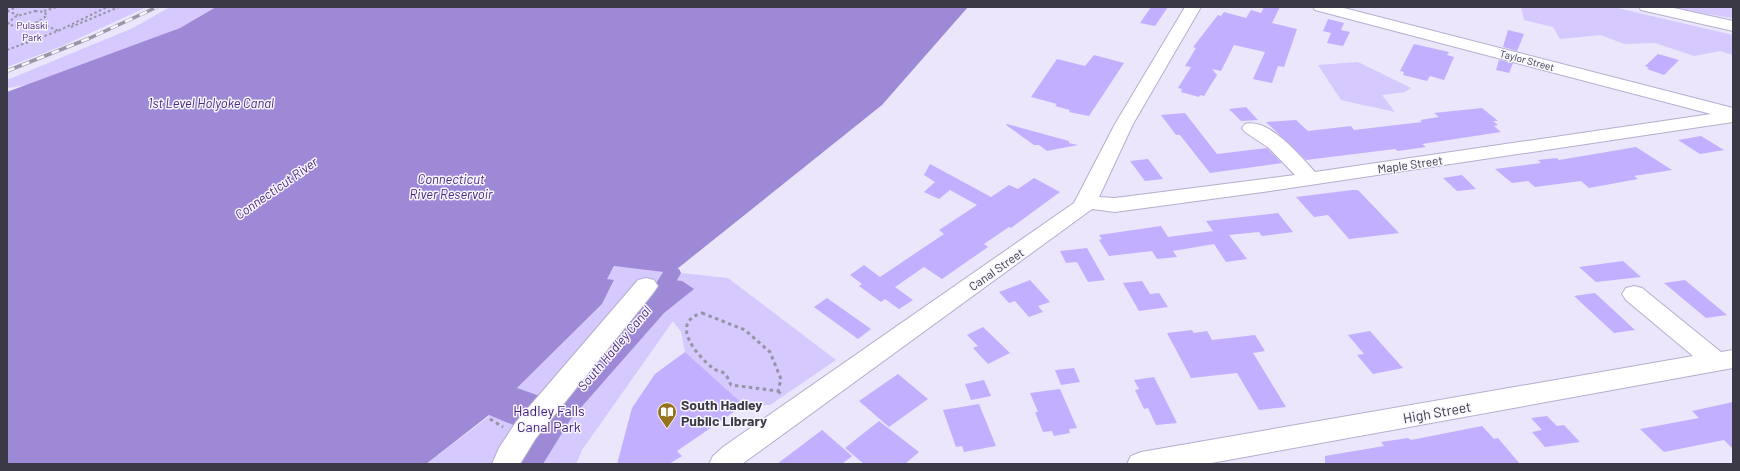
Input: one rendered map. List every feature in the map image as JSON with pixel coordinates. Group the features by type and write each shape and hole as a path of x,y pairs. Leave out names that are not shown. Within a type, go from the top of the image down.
{"street":[{"name":"Canal Street","path":"723,464 1084,207 1124,124 1178,36 1193,7"},
{"name":"Taylor Street","path":"1321,7 1733,114"},
{"path":"1647,7 1733,26"},
{"name":"Maple Street","path":"1087,202 1115,205 1310,179 1733,114"},
{"path":"1252,128 1263,133 1273,141 1310,179"},
{"path":"506,464 509,456 526,430 646,286"},
{"path":"1634,294 1725,361"},
{"name":"High Street","path":"1141,464 1725,361"}],"path":[{"path":"7,11 17,7"},
{"path":"44,12 47,15 37,22 25,25 8,26 8,22 19,15 30,12 44,12 57,7"},
{"path":"37,22 58,31 107,7"},
{"path":"7,50 119,7"},
{"path":"7,11 19,15"},
{"path":"778,391 781,379 770,352 745,330 735,325 702,313 695,315 687,325 686,335 690,344 714,368 726,374 731,385 778,391 786,399"}],"green space":[{"name":"Pulaski Park","path":"7,7 147,7 62,46 7,67"},
{"path":"170,7 216,7 180,28 33,84 7,88 7,80 133,28"},
{"path":"1521,7 1613,7 1733,35 1733,55 1720,51 1694,56 1655,43 1624,44 1601,35 1560,39 1553,27 1524,20"},
{"path":"1669,7 1733,7 1733,18 1670,8"},
{"path":"1358,62 1411,88 1405,92 1382,95 1395,112 1341,100 1318,65"},
{"name":"Hadley Falls Canal Park","path":"615,266 728,278 836,360 770,405 744,405 685,352 681,332 673,321 582,450 576,464 426,464 487,418 602,304 614,281 606,279"}],"water":[{"name":"Connecticut River Reservoir","path":"216,7 968,7 882,105 672,273 614,266 607,279 614,280 602,304 517,388 554,401 665,279 682,281 694,289 664,313 570,420 543,464 517,464 535,434 489,415 426,464 7,464 7,92 180,28"}],"building":[{"path":"1151,7 1168,7 1155,26 1140,23"},
{"path":"1264,7 1280,7 1272,23 1297,29 1284,67 1278,66 1272,83 1253,79 1265,52 1234,45 1221,71 1212,69 1217,75 1204,96 1200,95 1199,97 1181,92 1182,89 1178,88 1191,67 1185,66 1196,48 1193,47 1218,15 1221,16 1224,12 1246,18 1251,10 1261,13"},
{"path":"1328,19 1344,23 1341,30 1350,32 1343,46 1327,43 1331,33 1323,31"},
{"path":"1508,30 1524,34 1517,51 1503,47"},
{"path":"1414,44 1449,52 1447,55 1454,57 1444,80 1430,76 1427,81 1403,75 1404,72 1400,71"},
{"path":"1658,54 1679,60 1664,75 1647,69 1649,68 1645,66"},
{"path":"1094,55 1124,63 1089,116 1069,112 1070,110 1055,106 1057,104 1031,97 1057,59 1085,66"},
{"path":"1499,60 1513,63 1509,73 1496,70"},
{"path":"1246,107 1258,120 1241,121 1229,109"},
{"path":"1482,108 1498,121 1493,121 1498,125 1494,126 1501,132 1422,144 1426,147 1398,151 1395,149 1306,160 1266,122 1296,120 1308,131 1351,126 1354,130 1422,122 1420,120 1439,117 1434,113"},
{"path":"1185,113 1217,154 1267,148 1282,163 1210,173 1180,135 1176,135 1161,115"},
{"path":"1007,124 1069,141 1069,143 1078,145 1047,151 1039,145 1034,145 1006,125"},
{"path":"1701,136 1724,150 1700,154 1678,140"},
{"path":"1636,147 1672,170 1634,176 1638,179 1589,188 1581,181 1535,187 1528,181 1512,183 1495,169 1541,163 1538,160 1557,158 1559,160"},
{"path":"1148,159 1163,179 1145,181 1130,161"},
{"path":"930,164 991,197 1009,185 1018,189 1034,178 1060,192 1011,228 1009,227 984,244 988,247 942,279 924,267 895,287 913,300 899,309 885,299 881,302 859,286 862,284 850,275 864,265 880,277 944,234 939,230 977,205 950,190 939,199 924,192 935,182 924,175"},
{"path":"1462,175 1476,189 1457,191 1443,178"},
{"path":"1358,190 1399,233 1349,239 1328,215 1314,217 1296,197"},
{"path":"1278,213 1293,232 1262,236 1259,232 1229,235 1247,259 1226,262 1214,244 1173,251 1177,257 1157,259 1152,251 1109,256 1099,240 1102,239 1099,235 1161,226 1168,237 1213,231 1206,221"},
{"path":"1087,248 1105,280 1088,282 1077,262 1066,263 1060,251"},
{"path":"1623,261 1641,277 1596,282 1579,267"},
{"path":"1030,280 1050,302 1038,306 1043,312 1029,317 1015,301 1009,303 999,292"},
{"path":"1685,280 1727,315 1706,318 1664,283"},
{"path":"1142,281 1150,294 1159,293 1168,307 1139,311 1123,283"},
{"path":"1595,293 1635,330 1614,333 1574,296"},
{"path":"827,298 871,329 858,339 814,307"},
{"path":"983,327 1010,353 988,364 973,348 978,346 967,335"},
{"path":"1192,330 1194,333 1207,331 1212,340 1255,335 1265,351 1253,353 1286,407 1259,410 1237,373 1191,378 1167,333"},
{"path":"1370,331 1403,368 1373,374 1357,355 1364,354 1348,335"},
{"name":"South Hadley Public Library","path":"685,352 744,405 677,451 682,456 669,464 617,464 632,408 655,374"},
{"path":"1074,368 1080,382 1061,385 1055,370"},
{"path":"898,374 928,399 889,427 859,401"},
{"path":"1154,377 1177,423 1156,425 1148,408 1144,409 1135,390 1139,389 1134,380"},
{"path":"984,380 991,396 971,400 965,384"},
{"path":"1060,389 1077,428 1069,429 1070,433 1054,436 1052,431 1043,432 1035,412 1038,412 1030,393"},
{"path":"1733,402 1733,449 1724,440 1664,452 1640,429 1699,418 1692,411"},
{"path":"979,404 996,446 964,452 962,446 956,447 943,410"},
{"path":"1547,416 1557,426 1564,425 1580,442 1545,447 1532,432 1542,430 1531,418"},
{"path":"879,421 919,452 905,464 864,464 845,448"},
{"path":"1482,426 1494,439 1498,438 1520,464 1325,464 1325,456 1384,446 1381,442 1408,438 1411,440"},
{"path":"822,430 852,456 842,464 777,464"}],"waterway":[{"name":"South Hadley Canal","path":"655,301 672,273"}],"railway":[{"path":"7,71 90,38 157,7"}],"place":[{"name":"South Hadley Public Library","path":"667,429"}],"water label":[{"name":"1st Level Holyoke Canal","path":"211,103"},
{"name":"Connecticut River","path":"276,188"}]}
